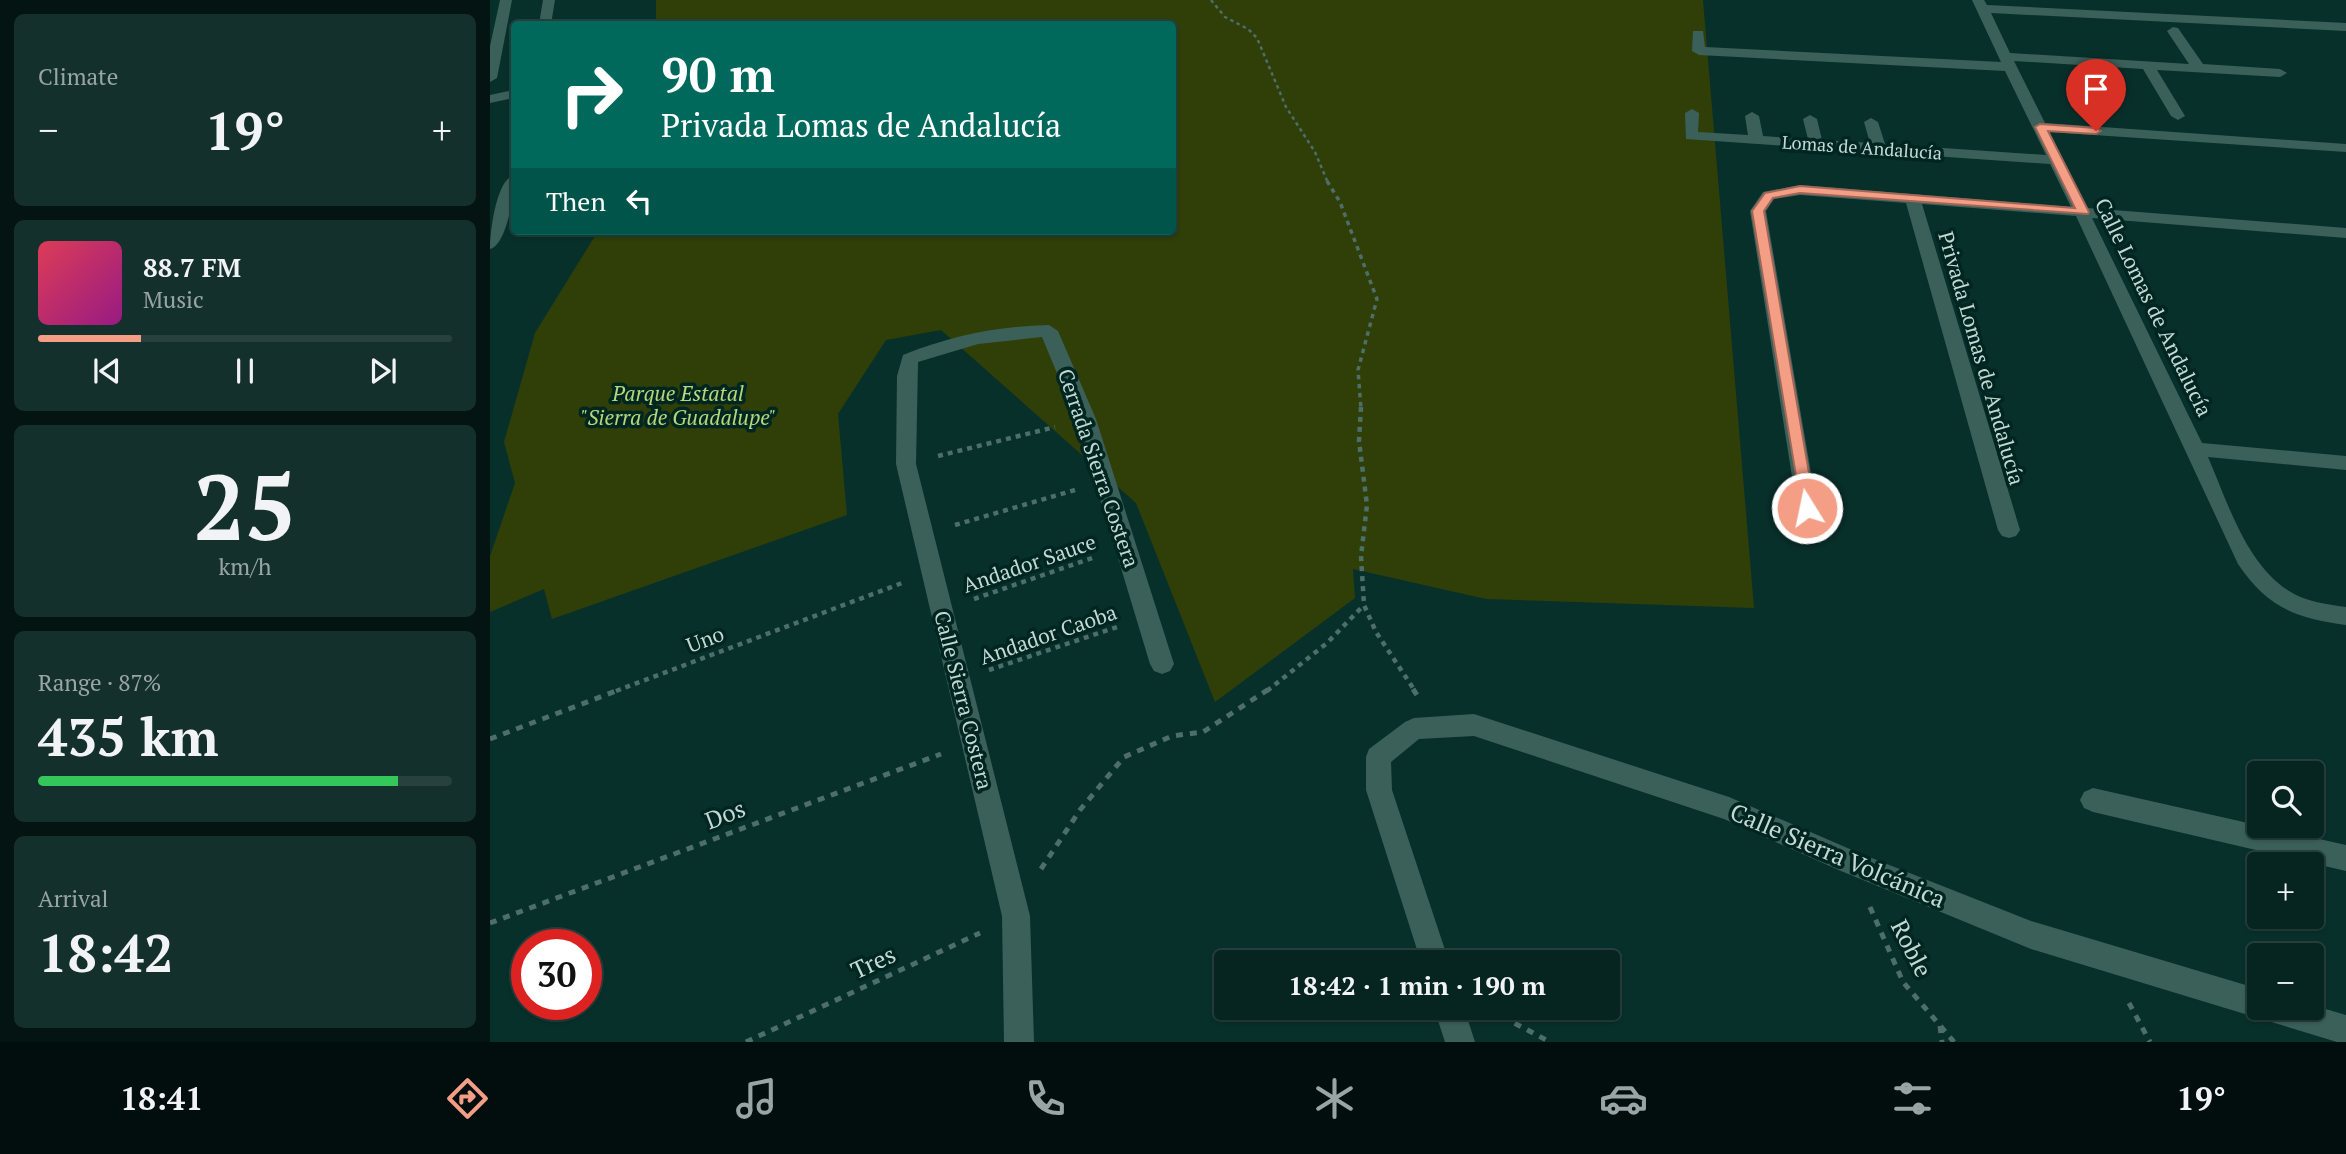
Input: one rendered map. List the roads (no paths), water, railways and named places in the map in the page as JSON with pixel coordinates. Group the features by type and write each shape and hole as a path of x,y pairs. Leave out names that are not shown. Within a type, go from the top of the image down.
{"street":[{"path":"490,78 506,0"},
{"path":"546,21 549,0"},
{"path":"1980,5 2346,27"},
{"name":"Calle Lomas de Andalucía","path":"1980,5 2083,212 2196,449 2245,560 2273,593 2314,612 2346,616"},
{"path":"2173,31 2199,68"},
{"path":"1698,34 1699,51 1870,60 2147,65 2280,73"},
{"path":"1748,36 1754,54"},
{"path":"1801,41 1807,56"},
{"path":"1863,44 1870,60"},
{"path":"2147,65 2179,116"},
{"path":"490,99 511,95"},
{"name":"Lomas de Andalucía","path":"1692,113 1691,136 2056,160"},
{"path":"1752,116 1756,141"},
{"path":"1810,119 1816,144"},
{"path":"1871,122 1879,149"},
{"path":"2040,127 2346,148"},
{"path":"490,195 511,176"},
{"path":"490,244 511,188"},
{"name":"Privada Lomas de Andalucía","path":"1807,508 1758,211 1769,195 1800,190 2083,212"},
{"name":"Privada Lomas de Andalucía","path":"1912,198 2009,530"},
{"path":"2083,212 2346,233"},
{"name":"Cerrada Sierra Costera","path":"909,359 933,349 1019,330 1049,331 1086,419 1162,663"},
{"name":"Calle Sierra Costera","path":"909,359 906,376 906,464 1014,908 1019,1042"},
{"path":"2196,449 2346,463"},
{"name":"Calle Sierra Volcánica","path":"1431,950 1379,790 1378,757 1413,729 1474,725 1729,808 1850,862 2031,935 2247,1000"},
{"path":"2093,800 2346,858"},
{"path":"1453,1020 1460,1042"},
{"path":"2313,1020 2346,1030"}],"park label":[{"name":"Parque Estatal \"Sierra de Guadalupe\"","path":"678,405"}]}
